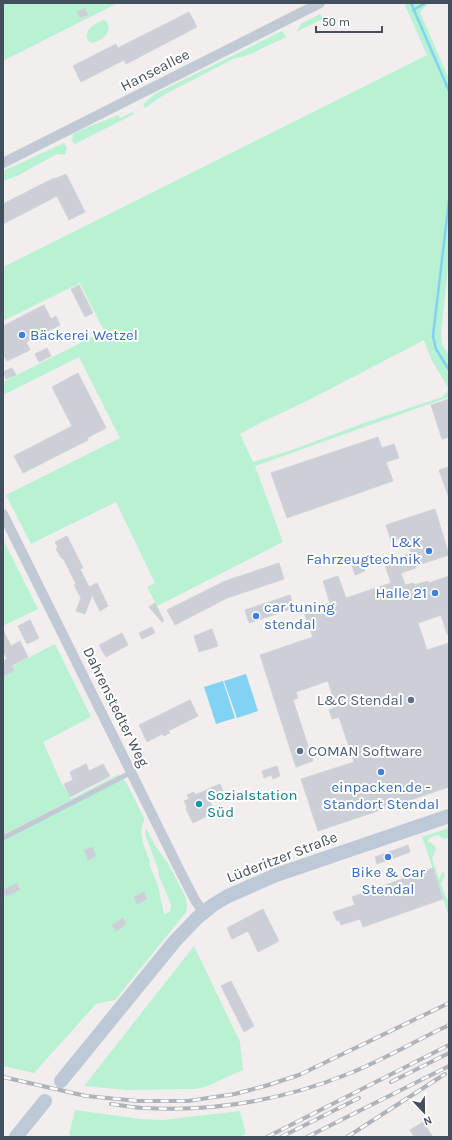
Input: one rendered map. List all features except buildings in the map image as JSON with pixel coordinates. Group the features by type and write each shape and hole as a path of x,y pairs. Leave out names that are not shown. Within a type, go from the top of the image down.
{"main road":[{"name":"Lüderitzer Straße","path":"61,1081 175,941 203,912 228,896 276,875 449,816"},
{"path":"16,1137 45,1101"}],"street":[{"name":"Hanseallee","path":"3,163 320,3"},
{"name":"Dahrenstedter Weg","path":"3,514 181,873 203,912"}],"lane":[{"path":"3,838 132,772"}],"green space":[{"path":"3,3 118,3 3,61"},
{"path":"404,3 429,3 420,12 449,79 449,258 441,333 442,344 449,356 449,389 449,397 255,466 283,542 157,606 147,587 155,583 116,502 31,544 6,495 120,438 79,357 3,395 3,382 104,331 80,283 3,321 3,267 427,55","holes":["424,340 431,359 449,389 442,397 364,423 292,450 253,462 240,434"]},
{"path":"320,14 323,19 296,32 301,24"},
{"path":"105,20 108,24 109,28 106,35 96,42 92,43 88,41 88,30 93,25"},
{"path":"282,31 286,37 251,54 233,59 162,96 145,108 143,104 155,94"},
{"path":"133,112 134,114 75,144 72,140 73,134 118,115 120,118"},
{"path":"64,143 67,148 65,155 57,154 19,175 3,181 3,171"},
{"path":"3,539 38,609 3,626"},
{"path":"55,644 91,717 43,742 61,782 71,799 119,774 120,775 3,835 3,671"},
{"path":"123,779 126,782 144,818 141,830 142,841 158,886 164,914 170,912 171,905 159,876 158,869 145,834 146,828 156,847 169,865 185,896 187,906 186,912 115,1000 96,1004 34,1073 3,1066 3,840"},
{"path":"449,828 448,838 444,839 438,835 429,838 427,841 434,845 436,849 432,858 439,879 443,871 445,875 441,884 447,900 449,897 449,916 422,837"},
{"path":"194,946 240,1042 243,1070 205,1087 195,1089 127,1090 84,1086"},
{"path":"75,1110 141,1119 163,1120 240,1111 246,1134 239,1137 74,1137 69,1135"}],"water":[{"path":"246,674 258,711 237,718 224,681"},
{"path":"223,681 235,718 216,724 204,687"}],"waterway":[{"path":"411,3 449,91"},
{"path":"413,10 426,3"},
{"path":"449,200 433,336 436,349 449,370"}],"railway":[{"path":"3,1077 86,1096 138,1101 188,1101 235,1094 299,1075 449,1003"},
{"path":"111,1104 140,1108 196,1108 248,1102 299,1091 348,1074 374,1063 449,1025"},
{"path":"267,1137 449,1045"},
{"path":"391,1082 449,1053"},
{"path":"307,1137 449,1066"},
{"path":"347,1137 445,1074"},
{"path":"281,1137 359,1098"}],"place":[{"name":"Bäckerei Wetzel","path":"22,335"},
{"name":"L&K Fahrzeugtechnik","path":"429,551"},
{"name":"Halle 21","path":"435,593"},
{"name":"car tuning stendal","path":"256,616"},
{"name":"L&C Stendal","path":"411,700"},
{"name":"COMAN Software","path":"300,751"},
{"name":"einpacken.de - Standort Stendal","path":"381,772"},
{"name":"Sozialstation Süd","path":"199,804"},
{"name":"Bike & Car Stendal","path":"388,857"}]}
